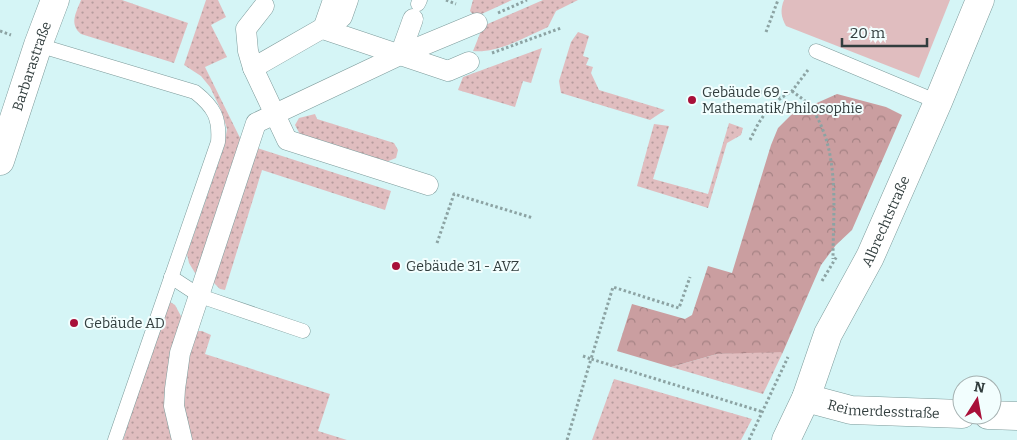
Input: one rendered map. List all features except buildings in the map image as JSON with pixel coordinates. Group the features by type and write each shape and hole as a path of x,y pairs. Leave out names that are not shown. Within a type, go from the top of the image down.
{"street":[{"name":"Barbarastraße","path":"0,161 38,45 55,0"},
{"path":"323,29 333,0"},
{"path":"253,68 323,29 342,16 348,0"},
{"name":"Albrechtstraße","path":"790,431 806,398 828,334 870,257 938,102 980,0"},
{"path":"264,6 246,29 248,51 253,68 288,140 428,185"},
{"path":"400,55 417,8"},
{"path":"182,440 174,406 180,353 256,123 400,55 477,22"},
{"path":"323,29 448,71 469,62"},
{"name":"Reimerdesstraße","path":"806,398 851,410 952,414"},
{"path":"1002,415 1017,416"}],"lane":[{"path":"38,45 195,92 215,113 219,127 218,142 116,440"},
{"path":"816,51 938,102"},
{"path":"171,277 200,296 303,331"}],"path":[{"path":"446,0 456,4"},
{"path":"477,22 527,0"},
{"path":"766,32 778,0"},
{"path":"469,62 561,28"},
{"path":"750,140 768,109 792,91 807,72 816,51"},
{"path":"755,90 781,98"},
{"path":"792,91 809,105 825,132 833,170 834,259"},
{"path":"437,243 454,194 533,218"},
{"path":"567,440 613,287 679,308 690,276"},
{"path":"583,356 790,431"}],"shaded area":[{"path":"81,0 122,0 188,23 174,63 81,34 74,22"},
{"path":"206,0 218,0 226,17 211,25 227,57 205,67 242,142 198,271 195,273 189,263 187,254 224,147 227,129 221,110 210,87 201,76 184,65"},
{"path":"473,0 512,0 475,17 470,11"},
{"path":"543,0 578,0 556,11 548,27 502,47 473,51 483,26"},
{"path":"784,0 950,0 919,78 786,26 782,13"},
{"path":"578,32 589,36 583,56 589,58 586,65 593,67 591,73 599,90 665,110 650,120 561,93 559,81 571,42"},
{"path":"542,48 531,83 523,81 515,107 458,90 463,77"},
{"path":"315,114 317,119 394,143 398,150 396,158 381,164 302,138 295,125 299,118"},
{"path":"729,123 743,128 741,135 727,143 708,208 637,186 654,124 669,126 653,179 708,194"},
{"path":"254,147 391,191 385,210 262,170 225,290 220,289 213,282"},
{"path":"170,302 175,305 182,318 175,440 123,440 167,303"},
{"path":"195,331 202,331 211,335 205,354 330,394 318,431 347,440 189,440 180,401"},
{"path":"783,352 763,394 671,367 717,354"},
{"path":"614,379 752,419 741,440 592,440"}],"green space":[{"path":"837,94 886,107 902,115 852,230 836,245 821,265 783,352 717,354 671,367 617,351 632,304 685,319 692,315 708,266 732,273 771,145 778,128 792,114"}],"place":[{"name":"Gebäude 69 - Mathematik/Philosophie","path":"692,100"},
{"name":"Gebäude 31 - AVZ","path":"396,266"},
{"name":"Gebäude AD","path":"74,323"}]}
